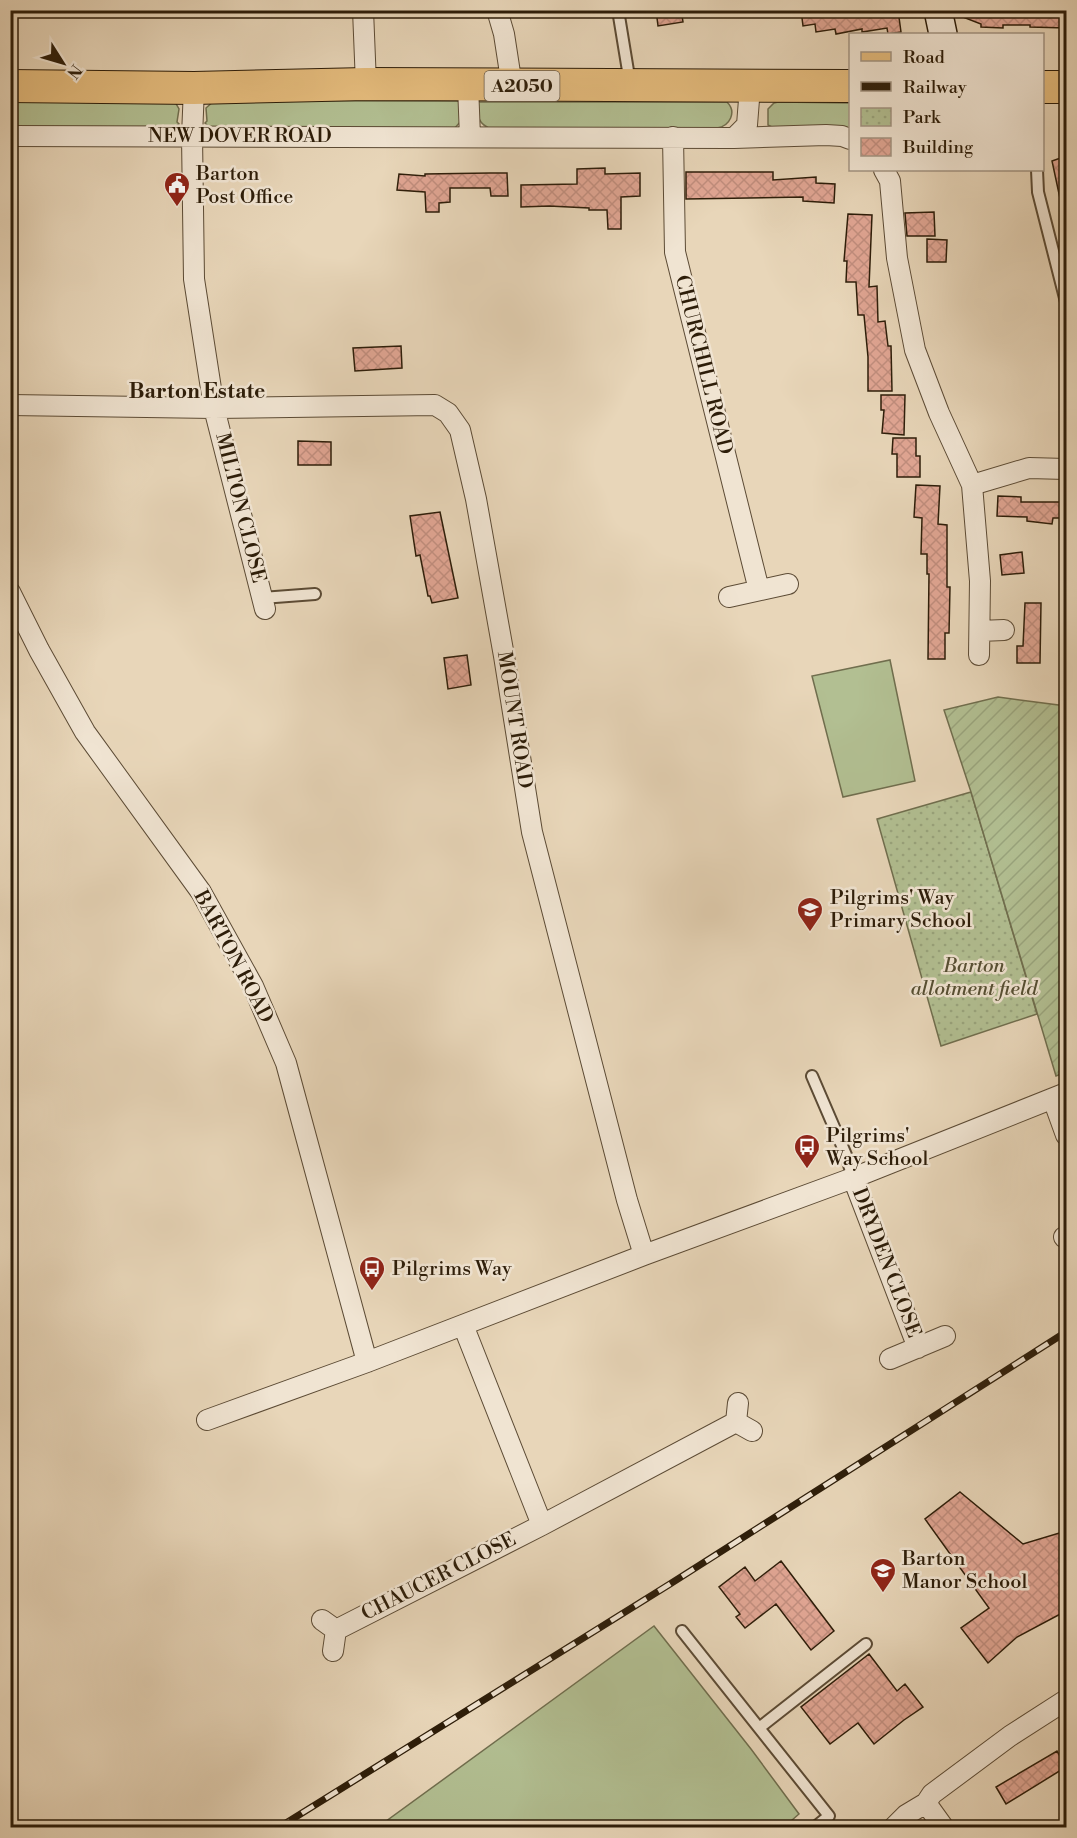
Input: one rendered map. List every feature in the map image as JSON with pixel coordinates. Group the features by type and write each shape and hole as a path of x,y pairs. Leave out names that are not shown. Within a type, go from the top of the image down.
{"main road":[{"path":"938,10 943,33"},
{"name":"A2050","path":"10,86 194,88 366,84 849,86"},
{"path":"1044,87 1066,87"}],"street":[{"path":"363,10 366,84"},
{"path":"497,10 504,34 512,86"},
{"path":"468,85 470,137"},
{"path":"741,131 750,87"},
{"path":"10,405 214,408 194,279 192,136 194,88"},
{"name":"NEW DOVER ROAD","path":"10,136 673,137 741,131 778,136 834,136 849,139"},
{"name":"CHURCHILL ROAD","path":"673,137 675,252 759,591"},
{"path":"885,171 890,181 897,258 915,350 939,413 972,485 980,581 980,655"},
{"name":"MOUNT ROAD","path":"214,408 435,405 448,413 460,430 476,499 532,832 624,1189 644,1255"},
{"name":"MILTON CLOSE","path":"214,408 263,603"},
{"path":"972,485 1029,468 1066,469"},
{"path":"729,597 788,584"},
{"name":"BARTON ROAD","path":"10,592 39,650 85,732 201,892 253,986 286,1063 367,1362"},
{"path":"980,631 1004,630"},
{"path":"207,1420 367,1362 644,1255 853,1178 1060,1096 1066,1135"},
{"name":"DRYDEN CLOSE","path":"853,1178 918,1348"},
{"path":"463,1325 542,1525"},
{"name":"DRYDEN CLOSE","path":"890,1359 945,1336"},
{"name":"CHAUCER CLOSE","path":"333,1651 329,1625 542,1525 742,1419"},
{"path":"893,1827 984,1755 1066,1700"},
{"path":"926,1803 944,1827"}],"lane":[{"path":"618,10 630,86"},
{"path":"1037,171 1038,192 1066,302"},
{"path":"263,603 315,594"},
{"path":"812,1076 846,1155 853,1178"},
{"path":"682,1631 829,1816 814,1827"},
{"path":"759,1728 866,1644"}],"green space":[{"path":"11,99 175,102 179,109 177,122 179,124 175,127 11,130"},
{"path":"215,100 457,101 463,103 461,121 454,129 209,127 205,123 207,121 206,108"},
{"path":"476,102 727,102 732,114 729,122 717,128 492,129 481,122"},
{"path":"774,103 849,103 849,131 774,128 768,125 768,109"},
{"path":"890,660 915,781 843,797 812,676"},
{"path":"998,697 1066,706 1066,1072 1056,1076 971,792 944,710"},
{"name":"Barton allotment field","path":"971,792 1037,1014 941,1046 877,819"},
{"path":"654,1626 799,1814 784,1827 378,1827"}],"building":[{"path":"656,10 681,10 683,22 658,26"},
{"path":"801,10 898,10 901,32 888,33 887,28 862,32 862,29 836,34 835,29 816,32 815,24 803,26"},
{"path":"954,10 1066,10 1066,28 1030,27 1030,25 1003,25 1003,28 981,27 981,24 955,14"},
{"path":"1066,156 1066,202 1061,203 1052,161"},
{"path":"605,168 605,174 640,173 640,196 621,197 621,229 608,229 607,210 549,206 521,207 521,185 577,184 577,169"},
{"path":"686,172 773,172 773,180 816,177 816,183 835,184 834,203 803,201 803,197 686,199"},
{"path":"507,173 508,196 491,196 490,188 450,188 450,202 439,203 439,212 426,212 425,192 397,190 399,174 425,176 425,174"},
{"path":"934,212 935,236 907,236 905,213"},
{"path":"848,214 872,215 869,287 877,286 878,322 885,321 888,346 891,346 892,391 868,391 864,315 858,315 856,282 846,282 847,261 844,261"},
{"path":"927,239 947,240 946,262 927,262"},
{"path":"401,346 402,368 355,371 353,348"},
{"path":"881,395 905,395 904,435 882,433 884,410 881,410"},
{"path":"893,438 916,438 916,456 920,456 920,477 897,477 897,454 892,454"},
{"path":"298,441 331,442 331,465 298,465"},
{"path":"916,485 940,486 938,524 947,525 947,587 950,587 949,633 945,633 945,659 928,659 929,574 927,574 927,554 921,554 922,518 914,517"},
{"path":"998,496 1021,497 1021,502 1066,502 1066,518 1053,518 1052,524 1027,521 1027,517 997,516"},
{"path":"440,512 458,598 432,603 428,596 420,555 416,556 410,516"},
{"path":"1022,552 1024,573 1002,575 1000,555"},
{"path":"1025,603 1041,603 1040,663 1017,663 1017,646 1023,646"},
{"path":"467,655 471,685 448,689 444,658"},
{"name":"Barton Manor School","path":"960,1492 1023,1544 1066,1531 1066,1611 1017,1637 988,1663 961,1628 989,1608 925,1519"},
{"path":"781,1561 834,1631 811,1650 776,1604 745,1628 736,1617 740,1614 719,1587 745,1567 755,1581"},
{"path":"869,1654 897,1691 905,1684 923,1707 874,1744 858,1723 830,1744 801,1707"},
{"path":"1057,1751 1066,1767 1006,1804 996,1787"}],"railway":[{"path":"278,1828 670,1584 1066,1332"}],"place":[{"name":"Barton Post Office","path":"177,208"},
{"name":"Pilgrims' Way Primary School","path":"810,933"},
{"name":"Pilgrims' Way School","path":"807,1170"},
{"name":"Pilgrims Way","path":"372,1292"},
{"name":"Barton Manor School","path":"883,1594"}],"district":[{"name":"Barton Estate","path":"197,392"}]}
